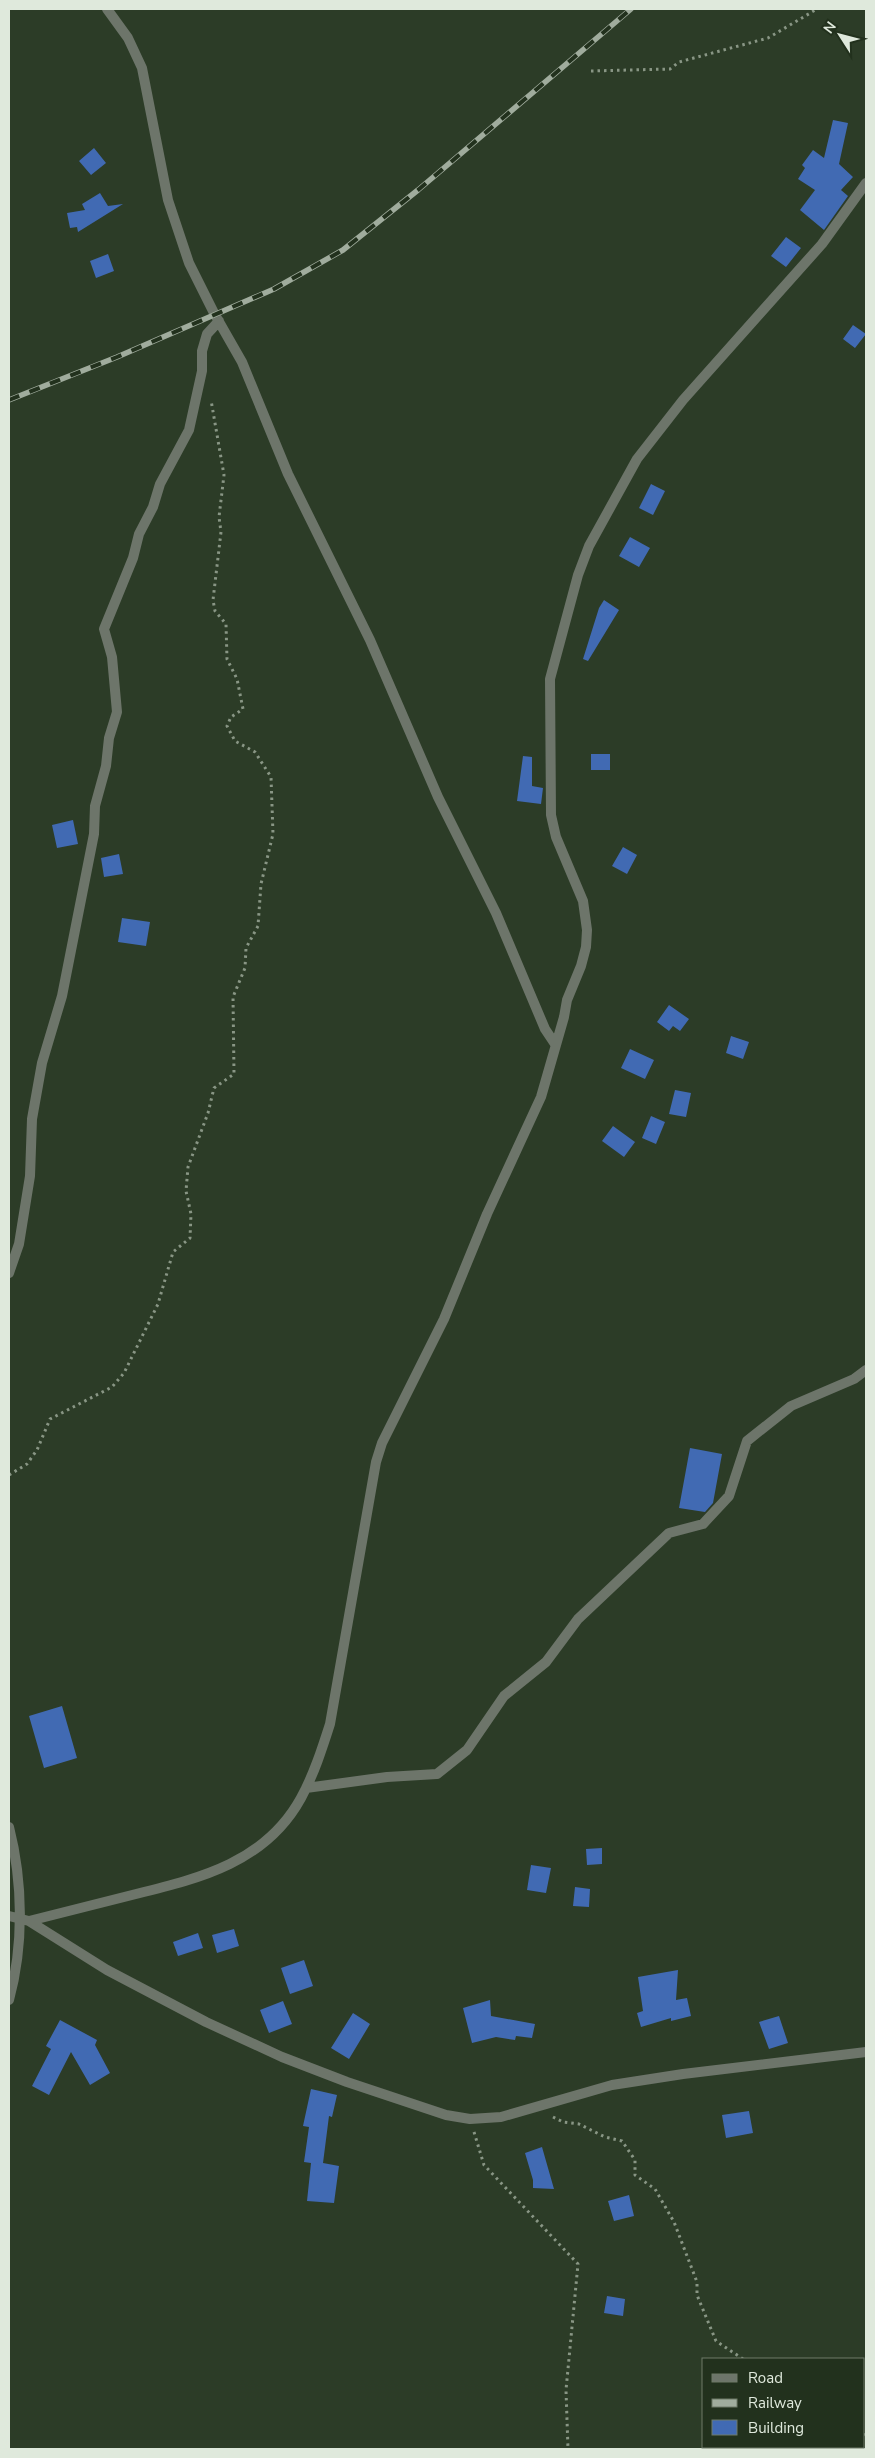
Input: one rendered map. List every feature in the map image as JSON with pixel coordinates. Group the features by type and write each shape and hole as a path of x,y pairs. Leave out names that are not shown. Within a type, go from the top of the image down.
{"street":[{"path":"107,9 128,38 142,68 157,150 175,222 189,263 242,362 288,474 370,640 438,797 496,913 545,1029 555,1044"},
{"path":"25,1919 187,1881 218,1871 248,1855 275,1832 300,1800 318,1764 330,1724 376,1462 382,1443 444,1319 487,1214 541,1097 564,1017 567,1000 581,966 587,930 583,901 556,837 551,815 550,679 578,575 589,546 637,459 683,400 822,244 866,183"},
{"path":"9,1273 19,1244 30,1176 32,1119 42,1063 66,978 93,843 95,806 106,766 109,738 117,712 112,657 104,629 133,558 139,534 154,507 160,484 189,430 202,371 202,351 207,334 219,322"},
{"path":"306,1788 387,1777 437,1774 467,1750 504,1696 546,1662 578,1619 669,1533 703,1524 710,1517 729,1496 747,1441 791,1406 854,1379 866,1370"},
{"path":"9,1826 25,1919 9,2000"},
{"path":"9,1916 25,1919 107,1970 206,2022 282,2057 347,2082 446,2115 470,2119 501,2117 612,2085 683,2074 866,2052"}],"path":[{"path":"591,71 670,69 679,62 768,38 817,9"},
{"path":"9,1475 27,1464 37,1450 50,1419 112,1387 124,1373 158,1304 173,1252 190,1238 191,1214 186,1191 188,1167 208,1113 214,1088 234,1074 233,997 245,968 246,948 258,926 262,884 273,834 271,777 255,752 235,741 228,726 231,717 243,709 237,679 227,659 226,624 215,611 213,600 221,532 219,516 224,475 210,399"},
{"path":"535,2107 563,2122 579,2124 605,2137 622,2142 635,2160 635,2175 654,2189 674,2222 698,2282 696,2295 716,2341 742,2358"},
{"path":"470,2119 484,2166 578,2264 566,2390 568,2449"}],"building":[{"path":"833,120 848,123 839,164 853,177 841,190 848,196 824,230 800,210 815,190 798,179 805,168 802,165 813,150 824,158"},
{"path":"94,148 106,163 91,175 79,161"},
{"path":"100,193 108,206 123,204 78,232 77,227 70,228 67,213 85,210 82,204"},
{"path":"786,237 801,248 786,267 771,256"},
{"path":"108,254 114,271 96,278 90,261"},
{"path":"853,325 866,334 855,348 843,339"},
{"path":"651,484 665,491 653,515 639,508"},
{"path":"630,537 650,548 639,567 619,556"},
{"path":"604,600 619,610 588,661 583,659 599,608"},
{"path":"591,754 610,754 610,770 591,770"},
{"path":"523,756 532,757 532,786 543,788 541,804 517,801"},
{"path":"73,820 78,844 57,848 52,825"},
{"path":"623,847 637,855 627,874 612,866"},
{"path":"119,854 123,874 104,877 101,858"},
{"path":"122,918 150,922 146,946 118,942"},
{"path":"669,1005 689,1019 680,1031 673,1026 669,1031 657,1022"},
{"path":"731,1036 749,1042 743,1059 726,1053"},
{"path":"630,1049 654,1060 645,1079 621,1068"},
{"path":"675,1090 691,1093 686,1117 669,1114"},
{"path":"651,1116 665,1122 656,1144 642,1138"},
{"path":"613,1126 635,1142 624,1157 602,1141"},
{"path":"690,1448 722,1454 713,1503 705,1512 679,1508"},
{"path":"62,1706 77,1758 44,1768 29,1716"},
{"path":"602,1848 602,1864 587,1865 586,1849"},
{"path":"531,1865 551,1868 546,1893 527,1890"},
{"path":"575,1887 590,1889 589,1907 573,1906"},
{"path":"234,1929 239,1946 217,1953 212,1935"},
{"path":"198,1933 203,1948 178,1956 173,1942"},
{"path":"304,1960 313,1986 290,1994 281,1968"},
{"path":"678,1970 676,2000 687,1998 691,2016 671,2021 671,2018 641,2027 637,2013 643,2011 638,1977"},
{"path":"490,2000 491,2016 535,2024 532,2038 516,2036 515,2040 496,2037 472,2043 463,2008"},
{"path":"283,2001 292,2024 269,2033 260,2010"},
{"path":"353,2013 370,2024 349,2059 331,2048"},
{"path":"779,2016 788,2043 769,2049 759,2022"},
{"path":"60,2020 97,2040 95,2045 110,2073 90,2085 71,2052 49,2095 32,2086 51,2049 46,2046"},
{"path":"311,2089 337,2095 332,2117 329,2116 323,2163 339,2166 334,2203 307,2201 311,2163 304,2162 309,2127 303,2126"},
{"path":"749,2111 753,2133 726,2138 722,2115"},
{"path":"542,2147 554,2189 533,2188 533,2180 525,2153"},
{"path":"629,2195 634,2216 614,2221 608,2201"},
{"path":"607,2296 625,2299 623,2316 604,2313"}],"railway":[{"path":"9,400 117,357 274,289 343,250 418,190 631,9"}]}
